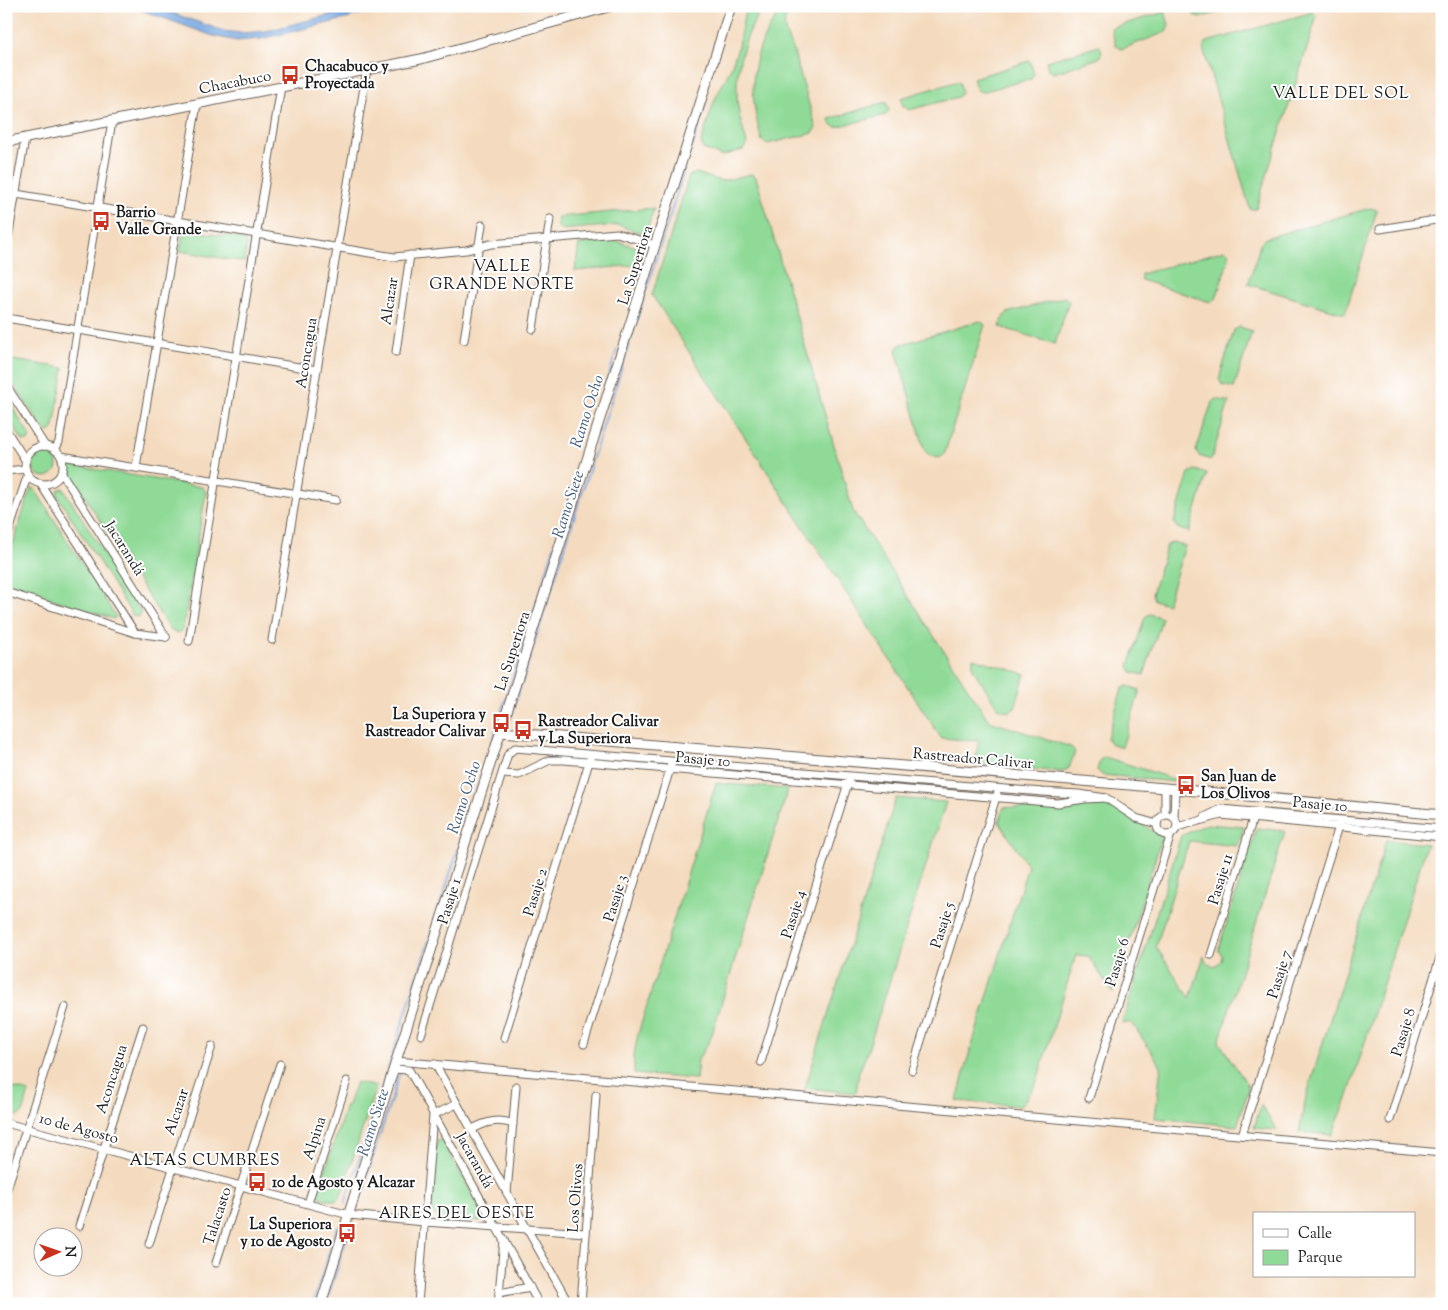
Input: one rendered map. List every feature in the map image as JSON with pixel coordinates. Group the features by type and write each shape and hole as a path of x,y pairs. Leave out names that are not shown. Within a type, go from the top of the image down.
{"street":[{"name":"Chacabuco","path":"6,142 421,58 612,6"},
{"name":"La Superiora","path":"320,1304 731,6"},
{"name":"Aconcagua","path":"272,640 367,69"},
{"path":"189,641 281,87"},
{"path":"136,467 197,104"},
{"name":"Jacarandá","path":"112,121 58,453 63,464 62,472 166,637 135,633"},
{"path":"6,250 25,138"},
{"path":"16,194 394,257 466,250 491,244 617,233 655,245"},
{"path":"533,329 550,219"},
{"path":"1380,229 1442,219"},
{"path":"464,340 482,225"},
{"name":"Alcazar","path":"396,352 410,255"},
{"path":"6,318 317,370"},
{"path":"6,385 45,446 58,453 336,500"},
{"path":"6,430 26,461 27,472 6,540"},
{"path":"26,461 31,452 45,446"},
{"path":"6,471 27,472 35,481 45,484 55,480 62,472"},
{"path":"40,483 135,633"},
{"path":"6,592 135,633"},
{"name":"Rastreador Calivar","path":"501,732 1165,788 1442,815"},
{"name":"Pasaje 10","path":"1106,798 1086,798 1058,803 550,760 519,775 503,774 508,754 515,748 999,789 1080,794 1106,798 1136,818 1157,824"},
{"name":"Pasaje 2","path":"504,1038 592,754"},
{"name":"Pasaje 3","path":"584,1044 672,761"},
{"name":"Pasaje 1","path":"421,1035 503,774"},
{"name":"Pasaje 4","path":"761,1062 851,775"},
{"path":"1165,788 1165,814"},
{"name":"Pasaje 5","path":"912,1070 999,789"},
{"path":"1165,814 1159,818 1157,824 1161,833 1171,834 1177,826 1174,817 1175,789"},
{"path":"1165,814 1174,817"},
{"name":"Pasaje 10","path":"1177,826 1221,816 1254,815 1340,824 1442,838"},
{"name":"Pasaje 11","path":"1210,955 1254,815"},
{"name":"Pasaje 10","path":"1340,824 1442,829"},
{"name":"Pasaje 7","path":"1242,1135 1340,824"},
{"name":"Pasaje 6","path":"1089,1098 1171,834"},
{"name":"Pasaje 8","path":"1390,1120 1442,952"},
{"path":"6,1192 65,1006"},
{"name":"Aconcagua","path":"79,1226 142,1027"},
{"name":"Alcazar","path":"149,1244 212,1046"},
{"name":"Talacasto","path":"216,1263 280,1064"},
{"path":"395,1065 435,1064 1442,1153"},
{"name":"Jacarandá","path":"435,1064 569,1304"},
{"name":"Jacarandá","path":"395,1065 409,1070 540,1304"},
{"name":"Alpina","path":"308,1204 347,1081"},
{"path":"507,1194 516,1086"},
{"name":"Los Olivos","path":"581,1304 596,1095"},
{"path":"418,1304 433,1115 457,1104"},
{"path":"471,1130 490,1121 505,1121 513,1124"},
{"name":"10 de Agosto","path":"6,1122 349,1215 586,1233"},
{"path":"498,1304 504,1240"},
{"path":"499,1294 530,1287"}],"green space":[{"path":"746,6 764,6 756,18 744,45 738,74 738,104 747,144 743,150 721,156 703,149 701,142 715,99 730,70 737,51"},
{"path":"784,6 797,6 799,15 796,12 787,17 785,32 792,46 816,128 813,133 767,144 762,141 757,122 753,87 754,71 764,39"},
{"path":"1192,6 1240,6 1199,18 1194,15"},
{"path":"1165,12 1169,25 1166,32 1122,49 1116,46 1111,28"},
{"path":"1313,12 1317,16 1256,209 1250,209 1203,48 1207,42"},
{"path":"1100,46 1102,52 1099,58 1054,73 1048,70 1046,61"},
{"path":"1030,61 1034,74 1031,79 981,92 976,89 973,78"},
{"path":"959,81 962,92 958,97 909,110 903,106 901,98"},
{"path":"886,102 889,110 886,115 836,127 831,124 829,119"},
{"path":"696,173 721,181 751,174 756,177 853,511 989,721 1071,747 1075,752 1069,768 1063,772 974,764 979,741 941,738 652,295 689,176"},
{"path":"654,208 647,230 641,233 618,225 561,230 557,226 558,217"},
{"path":"1370,208 1377,210 1345,314 1248,284 1261,242 1266,238"},
{"path":"187,230 244,239 247,244 244,262 180,251 183,233"},
{"path":"616,241 637,247 640,253 636,265 575,271 579,244"},
{"path":"1225,250 1230,254 1216,299 1210,302 1141,280 1141,274"},
{"path":"1065,297 1069,301 1055,344 1000,327 1007,313"},
{"path":"980,321 985,325 944,455 939,458 929,455 925,451 896,350 899,345"},
{"path":"1240,327 1252,331 1234,388 1222,385 1219,379 1234,330"},
{"path":"6,359 64,368 54,427 51,431 47,432 43,429 6,372"},
{"path":"6,397 30,436 28,441 23,441 6,414"},
{"path":"1217,399 1229,402 1211,460 1199,456 1196,451 1212,402"},
{"path":"45,453 54,456 57,465 54,474 45,477 36,474 33,465 36,456"},
{"path":"67,466 202,487 206,492 183,629 178,633 170,630 67,469"},
{"path":"1195,470 1207,474 1189,532 1177,528 1174,522 1189,473"},
{"path":"31,488 34,488 116,617 114,619 6,584 6,565"},
{"path":"63,488 141,612 139,617 133,616 57,495 58,490"},
{"path":"1173,542 1185,546 1167,604 1154,600 1152,594 1167,545"},
{"path":"1150,614 1162,618 1144,675 1132,672 1129,666 1145,617"},
{"path":"973,658 1025,674 1015,708 1009,712 998,708 973,669"},
{"path":"1127,686 1140,690 1122,747 1110,743 1107,738 1122,689"},
{"path":"1105,757 1186,783 1102,775 1097,770 1100,760"},
{"path":"716,783 788,789 710,1040 698,1059 696,1079 634,1074 634,1055 638,1034"},
{"path":"896,798 946,802 867,1053 859,1072 856,1093 805,1088"},
{"path":"1096,801 1110,804 1162,837 1113,993 1088,956 1076,955 1036,1084 1021,1106 957,1101 967,1061 1028,866 999,822 1004,807 1048,810"},
{"path":"1207,824 1244,827 1238,846 1189,841 1156,947 1190,998 1204,956 1210,965 1217,965 1221,960 1222,955 1218,950 1257,828 1285,831 1219,1042 1247,1084 1248,1091 1237,1126 1155,1118 1161,1066 1132,1023 1122,1023 1181,836"},
{"path":"1386,840 1427,844 1347,1099 1332,1135 1299,1132 1306,1097"},
{"path":"356,1082 376,1087 340,1198 335,1201 321,1198 318,1192 346,1106"},
{"path":"6,1086 29,1092 23,1113 17,1116 6,1113"},
{"path":"1261,1105 1277,1130 1254,1128"},
{"path":"442,1140 485,1217 481,1221 438,1218 430,1209 437,1141"}],"water":[{"path":"130,6 152,6 224,31 241,33 266,31 349,10 350,18 261,39 237,41 213,36"}],"waterway":[{"path":"341,16 380,6"},
{"name":"Ramo Siete","path":"693,145 706,102"},
{"name":"Ramo Siete","path":"507,729 684,171"},
{"name":"Ramo Ocho","path":"345,1204 617,350"},
{"name":"Ramo Siete","path":"357,1206 400,1072"},
{"name":"Ramo Siete","path":"326,1304 351,1225"},
{"name":"Ramo Ocho","path":"313,1304 337,1228"}],"place":[{"name":"Chacabuco y Proyectada","path":"290,75"},
{"name":"Barrio Valle Grande","path":"101,221"},
{"name":"La Superiora y Rastreador Calivar","path":"501,723"},
{"name":"Rastreador Calivar y La Superiora","path":"523,730"},
{"name":"San Juan de Los Olivos","path":"1186,785"},
{"name":"10 de Agosto y Alcazar","path":"257,1182"},
{"name":"La Superiora y 10 de Agosto","path":"347,1233"}],"district":[{"name":"VALLE DEL SOL","path":"1341,92"},
{"name":"VALLE GRANDE NORTE","path":"502,274"},
{"name":"ALTAS CUMBRES","path":"205,1159"},
{"name":"AIRES DEL OESTE","path":"457,1212"}]}
